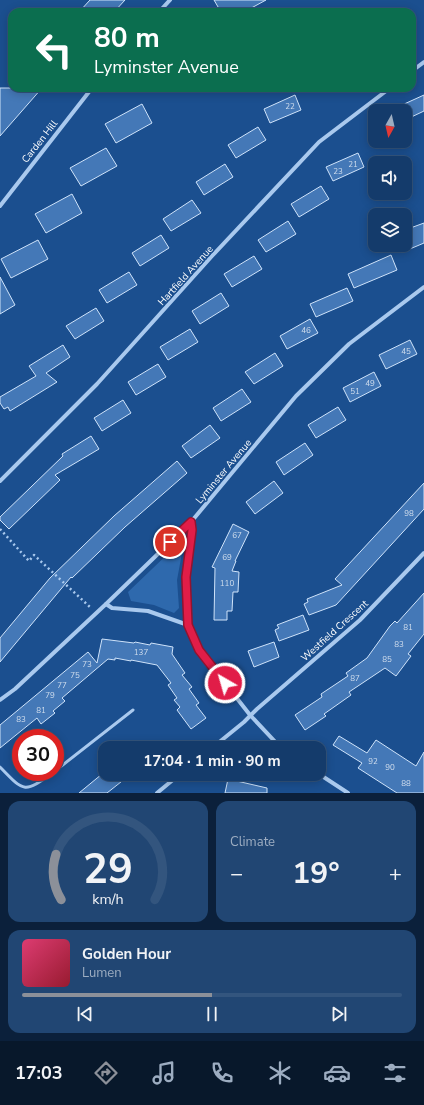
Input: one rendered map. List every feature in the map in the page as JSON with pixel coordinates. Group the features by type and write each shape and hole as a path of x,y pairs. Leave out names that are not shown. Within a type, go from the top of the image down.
{"street":[{"path":"163,8 170,0"},
{"name":"Carden Hill","path":"0,206 89,92"},
{"name":"Hartfield Avenue","path":"0,481 98,384 212,256 319,142 385,92"},
{"name":"Lyminster Avenue","path":"0,700 14,689 106,604 191,522 296,396 349,344 424,287"},
{"path":"191,522 192,530 186,577 188,625 199,650 250,715 274,741"},
{"name":"Westfield Crescent","path":"220,741 360,620 424,552"},
{"path":"106,604 112,608 148,611 188,625"},
{"path":"326,779 348,793"},
{"path":"157,793 172,781"}],"lane":[{"path":"64,765 132,710"},
{"path":"0,767 16,786 23,790 28,790 43,781"}],"path":[{"path":"0,529 29,561 34,555 96,613"}],"shaded area":[{"path":"175,547 182,553 177,580 179,608 174,613 154,605 131,601 128,592"}],"building":[{"path":"90,0 125,0 118,8 83,8"},
{"path":"214,0 266,0 251,8 219,8"},
{"path":"0,88 8,88 8,92 38,92 0,136"},
{"path":"295,95 301,110 270,123 264,109"},
{"path":"424,95 424,111 412,117 412,104 404,104"},
{"path":"142,104 152,123 116,143 105,124"},
{"path":"258,127 266,140 236,158 228,145"},
{"path":"106,148 117,166 81,186 70,168"},
{"path":"358,153 364,167 333,181 326,167"},
{"path":"225,164 233,177 204,195 196,182"},
{"path":"321,186 329,199 299,217 291,204"},
{"path":"72,194 82,213 46,233 35,214"},
{"path":"192,200 201,213 171,231 163,219"},
{"path":"288,221 296,234 266,252 258,240"},
{"path":"424,223 424,243 412,248 412,227"},
{"path":"161,235 169,248 140,266 132,253"},
{"path":"38,240 48,259 11,278 1,259"},
{"path":"391,255 397,270 354,288 348,274"},
{"path":"254,256 262,269 232,287 224,274"},
{"path":"129,272 137,285 107,303 99,290"},
{"path":"0,277 15,305 0,314"},
{"path":"347,288 353,301 316,317 310,304"},
{"path":"221,293 229,306 200,324 192,311"},
{"path":"96,308 104,321 75,339 66,326"},
{"path":"310,319 318,333 287,349 280,336"},
{"path":"190,329 198,342 168,360 160,347"},
{"path":"410,340 417,354 386,369 379,355"},
{"path":"63,345 70,357 46,373 57,382 10,411 8,407 4,409 0,403 0,397 36,376 29,366"},
{"path":"275,353 283,366 254,384 245,372"},
{"path":"158,364 166,377 136,395 128,382"},
{"path":"374,372 381,386 350,402 343,388"},
{"path":"242,389 251,402 221,421 213,408"},
{"path":"123,400 131,413 102,431 94,418"},
{"path":"338,407 346,420 316,438 308,425"},
{"path":"210,425 220,438 191,458 182,446"},
{"path":"91,436 99,449 55,475 60,480 9,529 0,520 0,517 63,456 62,454"},
{"path":"305,443 313,455 284,475 276,462"},
{"path":"177,461 187,473 125,527 72,578 71,577 0,662 0,638 50,578 114,516"},
{"path":"274,481 283,493 255,514 246,502"},
{"path":"424,483 424,509 336,605 309,615 304,604 308,602 307,599 342,585 335,579"},
{"path":"233,524 249,532 235,561 232,571 239,572 238,592 233,592 232,611 227,611 227,620 214,620 215,568 212,567"},
{"path":"424,593 424,634 408,654 411,656 396,676 385,668 349,692 351,695 324,714 326,716 305,730 295,715 322,697 321,694 348,676 346,673 367,658 390,626 395,621 397,623"},
{"path":"303,615 309,630 279,641 275,630 279,628 277,625"},
{"path":"102,639 150,645 151,643 173,647 172,654 185,673 182,675 192,687 189,689 199,703 196,705 206,718 191,729 177,710 180,707 174,700 177,698 168,685 171,683 157,665 115,658 115,660 108,659 62,698 65,701 53,711 55,713 41,724 37,718 23,729 12,729 12,738 0,748 0,725 88,652 97,663"},
{"path":"274,642 279,657 254,667 248,651"},
{"path":"339,736 367,753 376,740 416,766 424,752 424,793 397,793 358,768 362,763 333,745"},
{"path":"98,777 98,781 122,781 107,793 79,793"},
{"path":"228,781 237,781 267,788 267,793 225,793"}],"route":[{"path":"170,542 191,522 192,530 186,577 188,625 199,650 225,683"}]}
